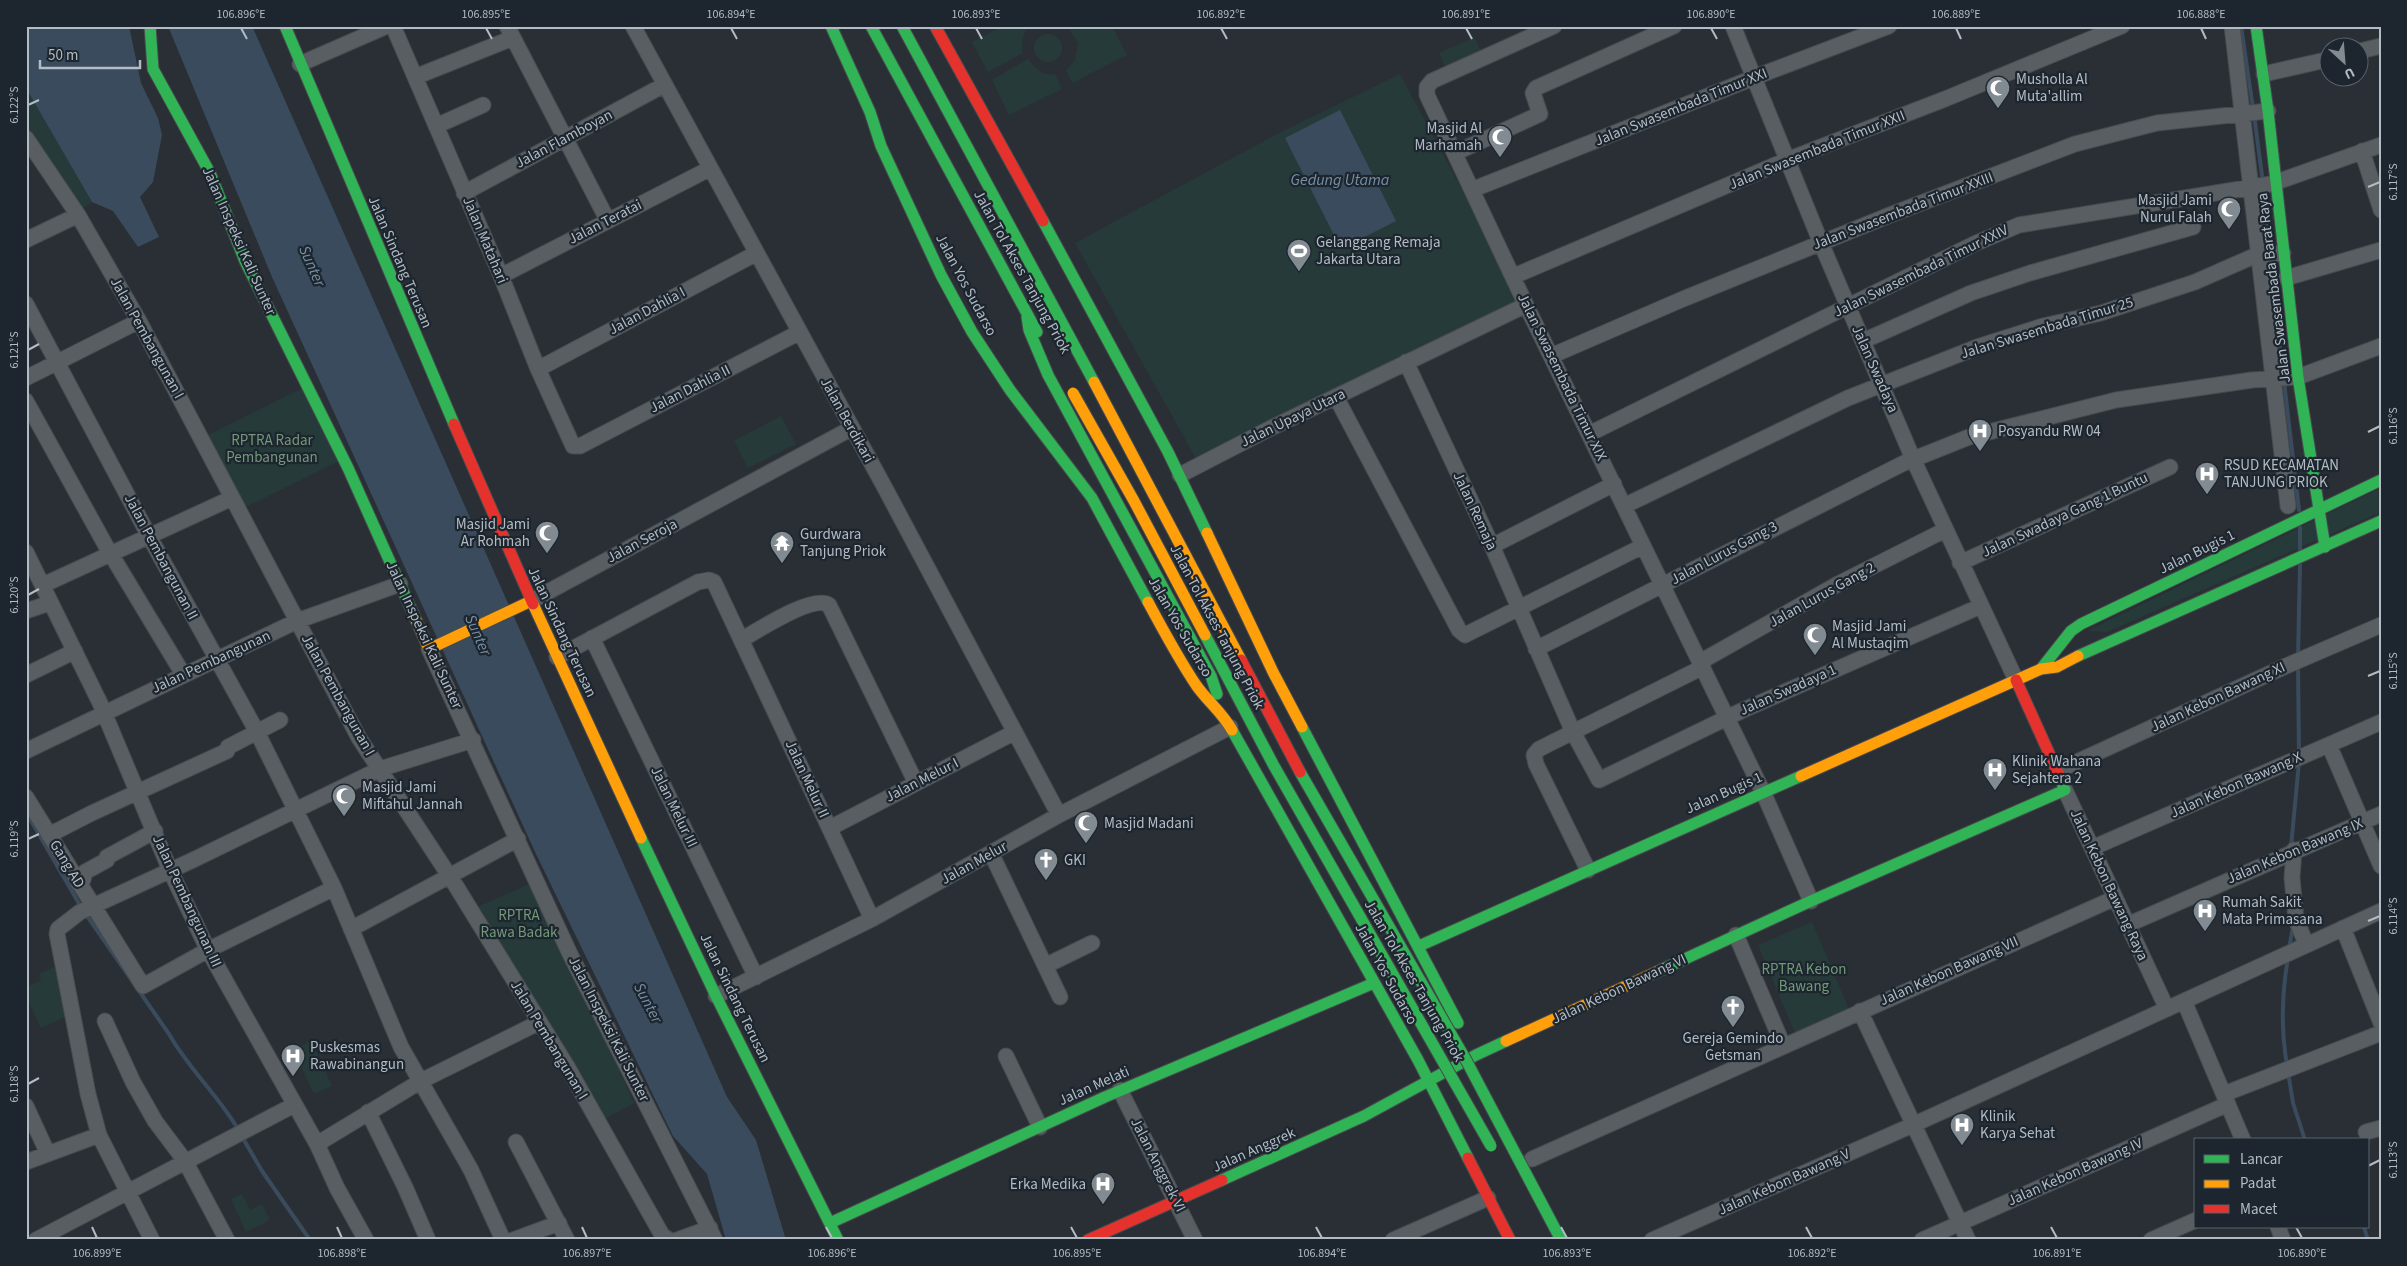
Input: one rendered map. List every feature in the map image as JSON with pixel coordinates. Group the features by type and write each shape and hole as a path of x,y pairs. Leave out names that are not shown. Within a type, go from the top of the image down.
{"main road":[{"name":"Jalan Inspeksi Kali Sunter","path":"150,26 153,69 210,174 245,261 348,468 400,584 433,646"},
{"name":"Jalan Sindang Terusan","path":"285,26 524,604 557,657 716,996 838,1240"},
{"name":"Jalan Yos Sudarso","path":"831,26 870,112 881,146 941,275 972,332 1010,390 1088,492 1181,663 1207,700 1222,713 1429,1081 1510,1240"},
{"name":"Jalan Tol Akses Tanjung Priok","path":"871,26 1027,317 1055,362"},
{"name":"Jalan Tol Akses Tanjung Priok","path":"902,26 1094,382 1298,768 1466,1060 1561,1240"},
{"path":"935,26 1053,238 1180,475 1248,622 1328,777 1501,1101"},
{"name":"Jalan Swasembada Barat Raya","path":"2256,26 2264,74 2266,112 2264,185 2271,254 2286,278 2297,377 2321,548"},
{"path":"1027,317 1033,342 1061,399 1211,676 1222,713"},
{"name":"Jalan Tol Akses Tanjung Priok","path":"1071,389 1134,501 1274,766 1499,1160"},
{"name":"Jalan Bugis 1","path":"2041,669 2072,631 2087,622 2381,480"},
{"name":"Jalan Bugis 1","path":"1419,946 2016,680 2041,669 2057,667 2093,648 2381,522"},
{"name":"Jalan Seroja","path":"433,646 524,604"},
{"path":"2087,622 2083,625 2080,636 2086,645 2093,648"},
{"name":"Jalan Kebon Bawang Raya","path":"2016,680 2065,790"},
{"path":"1272,802 1295,809 1311,804 1323,793 1328,777"},
{"name":"Jalan Kebon Bawang VI","path":"1429,1081 1476,1055 1736,935 2065,790"},
{"path":"1301,852 1310,834 1326,823 1336,821 1355,826"},
{"name":"Jalan Melati","path":"830,1223 1120,1090 1374,983"},
{"name":"Jalan Anggrek","path":"1088,1240 1364,1116 1429,1081"},
{"path":"1463,1151 1464,1134 1477,1123 1495,1118 1514,1124"}],"street":[{"path":"300,64 387,26"},
{"name":"Jalan Matahari","path":"393,26 571,444 575,448 580,446"},
{"name":"Jalan Berdikari","path":"633,26 755,254 852,428 1058,815"},
{"name":"Jalan Swasembada Timur XIX","path":"1554,26 1429,84 1427,95 1474,190 1526,305 1764,792"},
{"path":"1455,153 1540,114 1533,94 1536,88 1674,26"},
{"name":"Jalan Swadaya","path":"1733,26 1786,160 1847,306 1883,384 1913,459 2016,680"},
{"name":"Jalan Swasembada Timur XXI","path":"1474,190 1754,77 1889,26"},
{"name":"Jalan Swasembada Timur XXII","path":"1514,276 1786,160 1945,99 2122,26"},
{"path":"2232,26 2242,113 2264,185 2271,254 2275,378 2288,506"},
{"path":"415,77 510,32 608,221"},
{"path":"2264,74 2320,61"},
{"name":"Jalan Flamboyan","path":"464,193 664,85"},
{"path":"436,126 483,105"},
{"name":"Jalan Swasembada Timur XXIII","path":"1551,356 1683,299 1821,243 2075,144 2157,123 2266,112"},
{"name":"Jalan Pembangunan I","path":"26,138 78,215 139,321 359,738 450,877 540,1022 662,1235 669,1240"},
{"name":"Jalan Swasembada Timur XXIV","path":"1589,434 1974,244 2019,225 2264,185 2381,145"},
{"path":"2362,151 2381,210"},
{"name":"Jalan Teratai","path":"501,276 709,169"},
{"path":"26,240 78,215"},
{"path":"1863,341 1972,293 2030,273 2193,227"},
{"path":"2286,278 2381,250"},
{"name":"Jalan Dahlia I","path":"538,369 755,254"},
{"name":"Jalan Swasembada Timur 25","path":"1624,506 1848,398 1980,346 2043,326 2101,313 2195,282 2271,254"},
{"name":"Jalan Pembangunan II","path":"26,304 59,363 149,536 257,732 334,888 391,1024 471,1170 503,1240"},
{"path":"1406,362 1526,305"},
{"path":"26,378 139,321"},
{"name":"Jalan Dahlia II","path":"580,446 800,332"},
{"name":"Jalan Lurus Gang 3","path":"1536,649 1784,522 1913,459 1969,437 2116,400 2275,378 2297,377 2381,346"},
{"name":"Jalan Upaya Utara","path":"1180,475 1406,362"},
{"name":"Jalan Remaja","path":"1406,362 1492,546 1573,732 1599,780"},
{"path":"1336,397 1459,630 1465,635 1643,546"},
{"path":"26,401 110,553 183,674"},
{"name":"Jalan Seroja","path":"524,604 852,428"},
{"name":"Jalan Swadaya Gang 1 Buntu","path":"1960,563 2170,468"},
{"path":"1492,546 1614,484"},
{"path":"43,585 232,498"},
{"name":"Jalan Lurus Gang 2","path":"1588,870 1536,764 1534,755 1539,749 1702,665 1838,584 1945,530"},
{"name":"Jalan Pembangunan III","path":"26,552 105,714 170,870 208,950 317,1144 337,1188 366,1240"},
{"name":"Jalan Melur II","path":"557,657 698,582 709,580 717,588 872,919"},
{"name":"Jalan Pembangunan","path":"26,751 216,658 298,621 400,584"},
{"path":"740,640 802,607 820,602 829,606 916,783"},
{"path":"26,611 50,603"},
{"name":"Jalan Swadaya 1","path":"1599,780 1727,719 1980,606"},
{"name":"Jalan Kebon Bawang XI","path":"2057,771 2286,666 2381,625"},
{"name":"Jalan Melur III","path":"592,638 756,977"},
{"name":"Jalan Inspeksi Kali Sunter","path":"433,646 473,740 570,954 713,1234"},
{"path":"26,675 74,651"},
{"path":"49,835 227,751 228,747 280,720"},
{"name":"Jalan Kebon Bawang X","path":"2092,848 2381,722"},
{"name":"Jalan Melur","path":"716,996 872,919 1058,815 1230,727"},
{"name":"Jalan Melur I","path":"830,828 1015,732"},
{"path":"152,1240 130,1192 99,1135 88,1094 57,934 58,928 87,909 380,769 473,740"},
{"path":"2329,745 2381,866"},
{"name":"Jalan Kebon Bawang Raya","path":"2065,790 2167,1009"},
{"path":"1764,792 1811,901"},
{"name":"Gang AD","path":"26,797 78,883 87,909 143,986 208,950"},
{"name":"Jalan Kebon Bawang IX","path":"2127,925 2289,852 2381,814"},
{"path":"78,883 83,880 85,872 107,860 107,857 155,832"},
{"path":"351,930 518,839"},
{"path":"2289,852 2296,919 2304,945"},
{"path":"991,853 1060,997"},
{"path":"208,950 334,888"},
{"name":"Jalan Kebon Bawang VII","path":"1532,1159 2115,898"},
{"name":"Jalan Kebon Bawang V","path":"1652,1240 1915,1124 2381,911"},
{"path":"2343,928 2381,1023"},
{"path":"1736,935 1783,1045"},
{"path":"1045,966 1092,944"},
{"path":"2184,1001 2242,1138"},
{"path":"1860,1011 1915,1124 1968,1240"},
{"path":"105,1021 133,1082 155,1121 185,1161 227,1240"},
{"path":"317,1144 421,1081 540,1022"},
{"name":"Jalan Kebon Bawang IV","path":"1922,1240 2226,1099 2288,1068 2381,1033"},
{"path":"1006,1056 1040,1127"},
{"name":"Jalan Anggrek VI","path":"1120,1090 1195,1240"},
{"path":"36,1240 52,1236 185,1161 294,1105"},
{"path":"26,1106 48,1154"},
{"path":"368,1112 406,1187 428,1240"},
{"path":"2366,1132 2381,1128"},
{"path":"26,1162 99,1135"},
{"path":"516,1142 567,1240"},
{"path":"1393,1240 1488,1198"},
{"path":"2151,1240 2194,1221"},
{"path":"513,1240 559,1224"},
{"path":"2278,1228 2283,1240"},
{"path":"677,1240 713,1234"}],"green space":[{"path":"1003,26 1030,26 1023,38 1023,53 988,72 972,42"},
{"path":"1067,26 1112,26 1127,55 1072,83 1066,70 1075,60 1078,43"},
{"path":"1048,34 1058,38 1062,48 1058,58 1048,62 1038,58 1034,48 1038,38"},
{"path":"1474,37 1482,53 1446,69 1439,53"},
{"path":"1028,59 1040,71 1047,74 1055,74 1062,89 1009,115 992,80"},
{"name":"Gelanggang Remaja Jakarta Utara","path":"1400,74 1522,302 1198,462 1075,243 1281,132"},
{"path":"26,88 92,202 76,213 26,128"},
{"name":"RPTRA Radar Pembangunan","path":"303,388 339,461 242,509 206,436"},
{"path":"781,416 796,444 748,468 734,441"},
{"path":"2381,488 2381,512 2107,632 2087,631"},
{"name":"RPTRA Rawa Badak","path":"534,882 634,1103 601,1121 473,909"},
{"name":"RPTRA Kebon Bawang","path":"1812,922 1849,1009 1795,1033 1758,945"},
{"path":"54,967 69,1015 41,1028 26,996 26,987 41,980 39,974"},
{"path":"311,1041 332,1086 314,1094 293,1050"},
{"path":"242,1194 250,1210 262,1204 270,1220 246,1232 231,1199"}],"water":[{"path":"26,26 129,26 141,83 158,118 162,135 153,182 140,197 159,237 138,247 113,211 92,202 26,88"},
{"name":"Sunter","path":"168,26 252,26 727,1097 756,1140 786,1240 726,1240 707,1174 673,1136 536,854 272,277"},
{"name":"Gedung Utama","path":"1340,110 1396,221 1341,249 1285,138"}],"waterway":[{"path":"2241,26 2253,108"},
{"path":"2254,115 2263,183"},
{"path":"2263,189 2269,252"},
{"path":"2270,259 2283,374"},
{"path":"2284,381 2299,510"},
{"path":"2300,527 2300,550"},
{"path":"2298,658 2300,565"},
{"path":"2298,665 2299,753"},
{"path":"2291,847 2299,762"},
{"path":"26,812 81,907"},
{"path":"85,913 185,1058 238,1129"},
{"path":"2289,949 2293,926"},
{"path":"2287,1065 2283,1011 2284,984 2288,958"},
{"path":"2288,1072 2293,1103 2304,1138"},
{"path":"241,1135 262,1171 310,1240"},
{"path":"2364,1228 2368,1240"}],"traffic: fast":[{"path":"150,26 153,69 210,173 245,261 348,468 416,620"},
{"path":"285,26 454,424"},
{"path":"831,26 870,112 881,146 941,275 972,332 1010,390 1092,498 1148,602"},
{"path":"871,26 1037,332"},
{"path":"902,26 1094,382"},
{"path":"2256,26 2268,111 2298,377 2325,547"},
{"path":"1043,221 1168,452 1207,533"},
{"path":"1027,317 1029,330 1048,375 1211,676 1217,694"},
{"path":"2041,669 2071,631 2081,624 2381,480"},
{"path":"2078,656 2381,521"},
{"path":"1205,635 1274,766 1491,1146"},
{"path":"1302,727 1458,1023"},
{"path":"1232,730 1418,1060 1468,1158"},
{"path":"1300,772 1466,1060 1561,1240"},
{"path":"1663,969 1811,901 2065,790 2058,773"},
{"path":"1419,946 1801,776"},
{"path":"641,838 715,994 838,1240"},
{"path":"830,1223 1105,1097 1374,983"},
{"path":"1222,1180 1364,1116 1476,1055 1506,1041"}],"traffic: slow":[{"path":"1094,382 1241,660"},
{"path":"1073,393 1134,501 1205,635"},
{"path":"1207,533 1273,672 1302,727"},
{"path":"416,620 429,649 531,601"},
{"path":"1148,602 1196,685 1232,730"},
{"path":"533,604 641,838"},
{"path":"1801,776 2041,669 2057,667 2078,656"},
{"path":"1506,1041 1663,969"}],"traffic: jam":[{"path":"935,26 1043,221"},
{"path":"454,424 533,604"},
{"path":"1241,660 1300,772"},
{"path":"2016,680 2058,773"},
{"path":"1468,1158 1510,1240"},
{"path":"1088,1240 1222,1180"}],"place":[{"name":"Musholla Al Muta'allim","path":"1998,109"},
{"name":"Masjid Al Marhamah","path":"1500,158"},
{"name":"Masjid Jami Nurul Falah","path":"2229,230"},
{"name":"Gelanggang Remaja Jakarta Utara","path":"1299,272"},
{"name":"Posyandu RW 04","path":"1980,452"},
{"name":"RSUD KECAMATAN TANJUNG PRIOK","path":"2207,495"},
{"name":"Masjid Jami Ar Rohmah","path":"547,554"},
{"name":"Gurdwara Tanjung Priok","path":"782,564"},
{"name":"Masjid Jami Al Mustaqim","path":"1815,656"},
{"name":"Klinik Wahana Sejahtera 2","path":"1995,791"},
{"name":"Masjid Jami Miftahul Jannah","path":"344,817"},
{"name":"Masjid Madani","path":"1086,844"},
{"name":"GKI","path":"1046,881"},
{"name":"Rumah Sakit Mata Primasana","path":"2205,932"},
{"name":"Gereja Gemindo Getsman","path":"1733,1028"},
{"name":"Puskesmas Rawabinangun","path":"293,1077"},
{"name":"Klinik Karya Sehat","path":"1962,1146"},
{"name":"Erka Medika","path":"1103,1205"}]}
